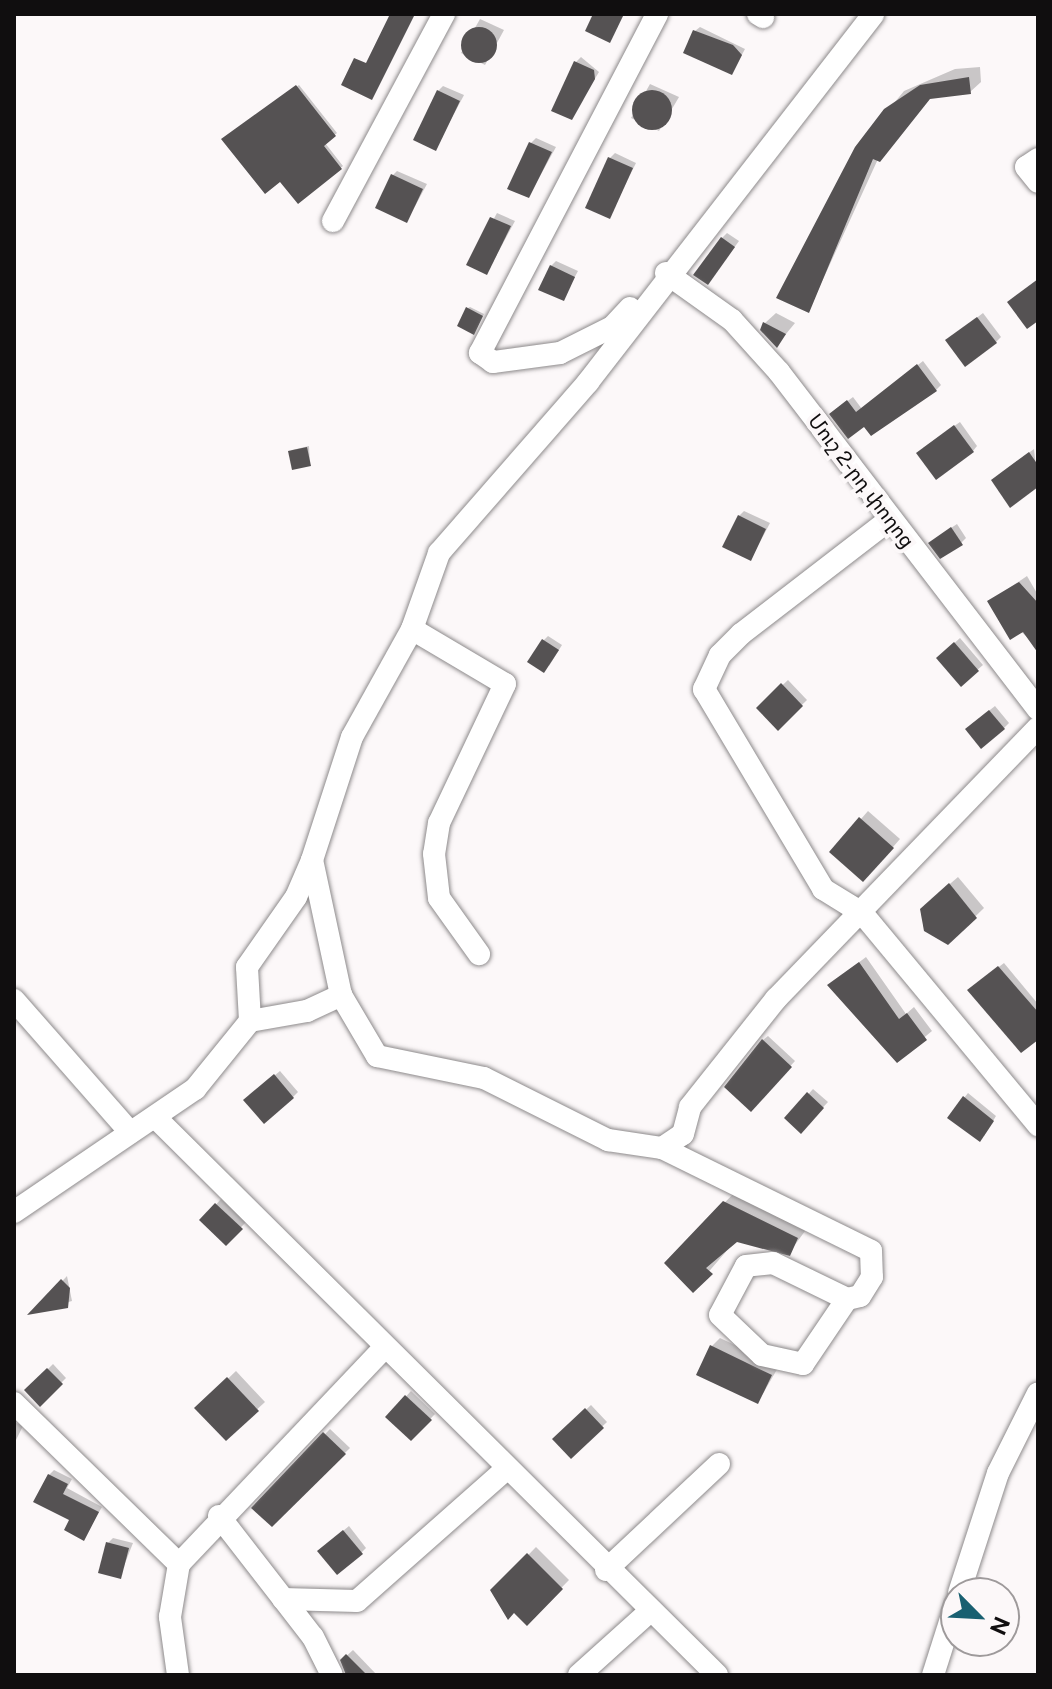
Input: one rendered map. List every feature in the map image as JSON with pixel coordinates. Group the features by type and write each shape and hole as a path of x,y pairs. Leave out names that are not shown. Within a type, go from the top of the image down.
{"street":[{"path":"333,221 444,14"},
{"path":"657,14 480,353 516,362 577,347 612,327 666,273"},
{"path":"250,1021 247,967 296,897 312,860 352,737 412,629 439,553 588,382 666,273 873,14"},
{"name":"Մուշ 2-րդ փողոց","path":"666,273 732,320 779,372 889,520 1038,709"},
{"path":"889,520 741,634 704,689 823,889 862,913 1038,1125"},
{"path":"412,629 505,684 439,823 434,854 439,898 479,954"},
{"path":"662,1148 683,1134 690,1107 776,999 862,913 872,894 1038,728"},
{"path":"312,860 341,995 377,1056 484,1078 608,1140 662,1148 871,1251 872,1277 860,1296 847,1299 761,1261 735,1277 720,1315 762,1355 791,1366 815,1353 847,1299"},
{"path":"14,1212 130,1132 157,1119 195,1089 250,1021 307,1011 341,995"},
{"path":"14,1000 130,1132"},
{"path":"157,1119 606,1570 717,1675"},
{"path":"178,1675 170,1617 179,1564 219,1516 384,1348"},
{"path":"964,1577 998,1473 1038,1393"},
{"path":"14,1403 179,1564"},
{"path":"606,1570 719,1464"},
{"path":"283,1599 357,1601 506,1469"},
{"path":"219,1516 283,1599 332,1675"},
{"path":"579,1675 649,1612"},
{"path":"933,1675 940,1653"}],"building":[{"path":"390,14 415,14 372,100 341,85 354,58 366,63"},
{"path":"593,14 624,14 610,43 585,31"},
{"path":"479,27 492,32 497,45 492,58 479,63 466,58 461,45 466,32"},
{"path":"693,30 733,45 742,55 732,75 683,53"},
{"path":"574,61 594,70 595,79 572,120 551,111"},
{"path":"969,77 971,94 930,99 880,162 873,159 809,313 776,298 855,147 884,109 920,85"},
{"path":"296,85 336,136 324,146 342,169 298,204 280,182 265,194 221,139"},
{"path":"437,90 460,101 436,151 413,140"},
{"path":"652,90 666,96 672,110 666,124 652,130 638,124 632,110 638,96"},
{"path":"529,142 552,152 529,198 507,189"},
{"path":"608,157 633,168 610,219 585,208"},
{"path":"391,174 423,189 407,223 375,208"},
{"path":"490,217 511,226 487,275 466,265"},
{"path":"721,237 735,247 708,285 693,275"},
{"path":"550,265 575,277 564,301 538,290"},
{"path":"1038,279 1038,321 1027,329 1007,302"},
{"path":"466,307 483,316 474,335 457,326"},
{"path":"977,317 997,343 965,367 945,340"},
{"path":"763,322 786,334 777,348 760,330"},
{"path":"917,364 937,391 871,436 864,427 848,439 829,414 847,400 856,412"},
{"path":"954,425 974,452 936,480 916,453"},
{"path":"307,447 311,466 292,470 288,451"},
{"path":"1029,452 1038,465 1038,487 1010,508 991,480"},
{"path":"738,515 766,529 751,561 722,547"},
{"path":"951,527 963,545 940,559 928,543"},
{"path":"1019,582 1038,603 1038,653 1023,632 1010,640 987,601"},
{"path":"542,639 559,650 544,673 527,662"},
{"path":"954,642 979,671 961,687 936,658"},
{"path":"781,683 803,706 778,731 756,708"},
{"path":"989,710 1005,729 981,749 965,729"},
{"path":"859,817 894,848 863,882 829,852"},
{"path":"949,883 977,918 948,945 924,931 920,909"},
{"path":"859,962 899,1019 907,1013 927,1040 897,1063 827,985"},
{"path":"998,966 1038,1012 1038,1040 1021,1053 967,990"},
{"path":"762,1039 792,1067 751,1112 724,1087"},
{"path":"274,1074 294,1098 264,1124 243,1100"},
{"path":"807,1092 824,1108 801,1134 784,1118"},
{"path":"963,1096 994,1121 980,1142 947,1118"},
{"path":"723,1201 798,1238 790,1256 737,1242 706,1268 713,1274 693,1293 664,1263"},
{"path":"215,1203 243,1229 226,1246 199,1220"},
{"path":"61,1279 70,1288 68,1308 27,1315"},
{"path":"710,1345 772,1375 758,1404 696,1375"},
{"path":"47,1368 63,1384 40,1407 24,1390"},
{"path":"227,1377 259,1411 226,1441 194,1408"},
{"path":"405,1395 432,1420 411,1441 385,1417"},
{"path":"585,1408 604,1428 571,1459 552,1439"},
{"path":"323,1432 346,1454 272,1527 251,1508"},
{"path":"48,1474 68,1484 63,1494 99,1512 84,1541 64,1530 69,1520 33,1502"},
{"path":"343,1530 363,1554 337,1575 317,1551"},
{"path":"106,1542 129,1548 121,1579 98,1573"},
{"path":"527,1553 563,1589 527,1626 514,1613 508,1620 490,1590"},
{"path":"346,1654 367,1675 346,1675 340,1660"}]}
